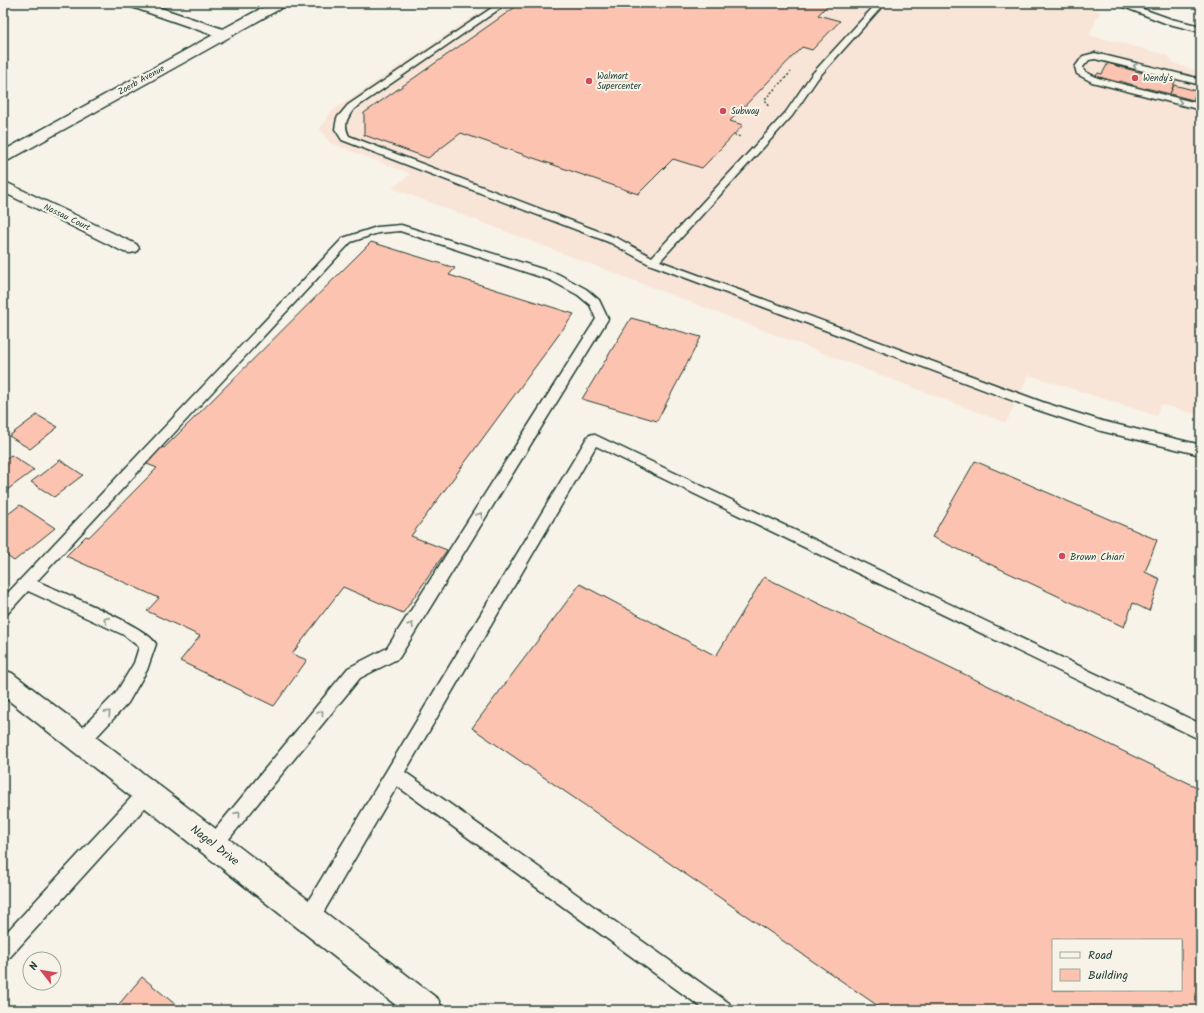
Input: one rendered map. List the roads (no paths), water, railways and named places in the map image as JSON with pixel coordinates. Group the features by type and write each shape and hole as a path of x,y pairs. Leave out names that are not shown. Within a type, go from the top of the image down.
{"street":[{"path":"134,3 224,34"},
{"name":"Zoerb Avenue","path":"3,157 280,3"},
{"name":"Nassau Court","path":"3,186 130,248"},
{"name":"Nagel Drive","path":"3,681 427,1010"}],"lane":[{"path":"504,3 351,107 342,118 340,129 345,138 355,144 615,241 653,262 1040,406 1101,426 1201,450"},
{"path":"653,262 788,114 815,76 881,3"},
{"path":"1118,3 1168,21 1201,29"},
{"path":"1201,82 1095,56 1086,58 1079,67 1080,72 1094,80 1201,107"},
{"path":"3,608 347,240 377,230 401,228 554,277 582,292 595,303 602,319 393,653 354,673 214,844"},
{"path":"309,918 593,439 1201,732"},
{"path":"26,583 129,630 148,644 141,665 122,698 81,741"},
{"path":"395,775 722,1010"},
{"path":"3,950 147,793"}],"place":[{"name":"Wendy's","path":"1135,78"},
{"name":"Walmart Supercenter","path":"589,81"},
{"name":"Subway","path":"723,111"},
{"name":"Brown Chiari","path":"1062,556"}]}
